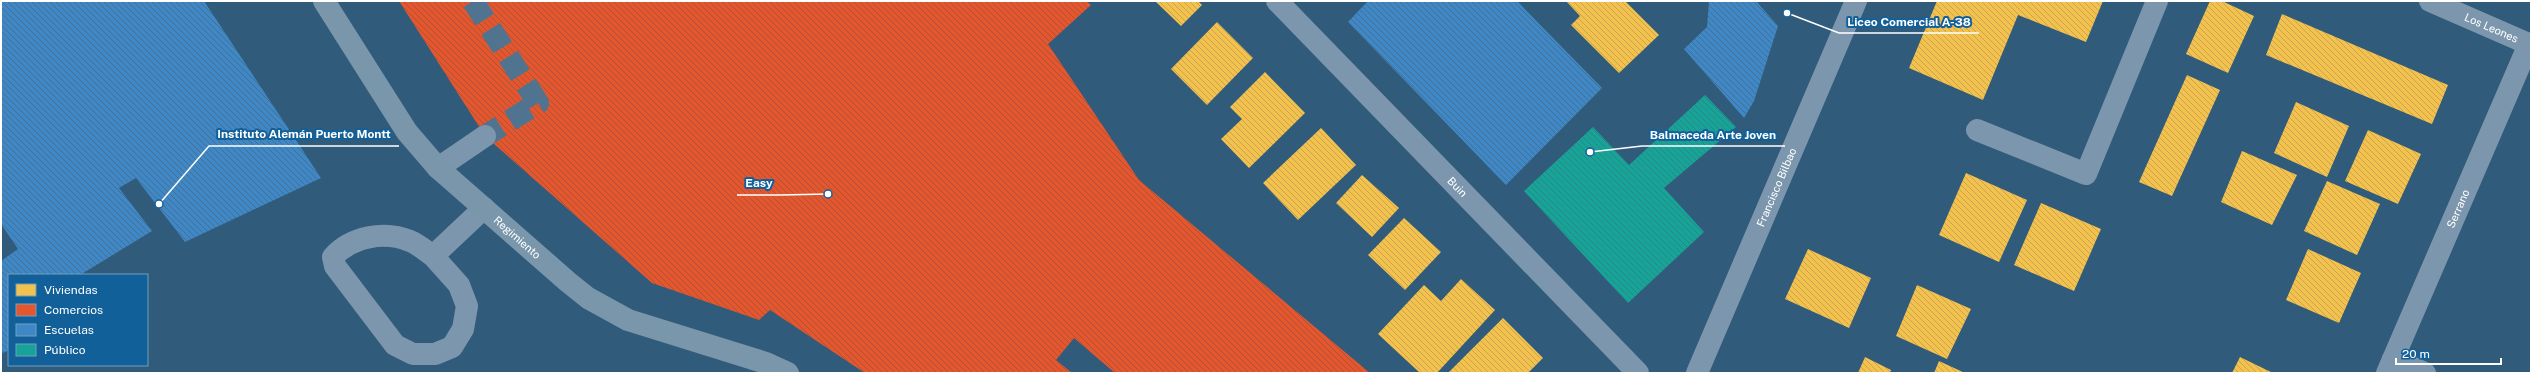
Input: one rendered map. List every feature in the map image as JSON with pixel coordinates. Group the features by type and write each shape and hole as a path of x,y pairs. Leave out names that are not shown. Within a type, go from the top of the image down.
{"main road":[{"name":"Regimiento","path":"324,1 407,132 438,168 568,282 607,310 628,320 766,363 788,373"}],"street":[{"name":"Buin","path":"1277,1 1638,373"},
{"name":"Francisco Bilbao","path":"1697,373 1856,1"},
{"path":"1977,130 2086,174 2157,1"},
{"name":"Los Leones","path":"2430,1 2530,44"},
{"name":"Serrano","path":"2390,366 2530,44"},
{"path":"438,168 485,136"},
{"path":"433,256 484,208"},
{"path":"393,235 411,241 433,256 459,285 467,306 463,329 452,347 435,354 413,354 396,345 335,266 332,257 340,249 353,242 369,237 393,235"},
{"path":"2390,366 2425,373"}],"building: Viviendas":[{"path":"1155,1 1198,1 1202,5 1181,26"},
{"path":"1566,1 1625,1 1659,35 1619,73 1571,25 1580,16"},
{"path":"1937,1 2103,1 2086,42 2018,15 1983,100 1909,68"},
{"path":"2210,1 2222,1 2254,16 2228,73 2186,54"},
{"path":"2282,14 2448,85 2432,124 2266,55"},
{"path":"1217,22 1253,58 1207,105 1171,69"},
{"path":"1265,72 1305,113 1249,168 1221,139 1242,119 1230,107"},
{"path":"2187,75 2220,90 2172,196 2139,182"},
{"path":"2296,102 2349,126 2327,177 2274,153"},
{"path":"1321,128 1356,165 1298,220 1263,183"},
{"path":"2368,130 2421,154 2398,204 2345,181"},
{"path":"2242,151 2297,175 2272,225 2221,202"},
{"path":"1966,173 2027,200 1999,262 1939,235"},
{"path":"1362,175 1399,208 1372,237 1336,203"},
{"path":"2327,181 2380,204 2357,255 2304,231"},
{"path":"2041,203 2101,229 2074,291 2014,265"},
{"path":"1404,218 1441,252 1405,290 1368,255"},
{"path":"1808,249 1871,278 1849,328 1785,299"},
{"path":"2308,249 2361,273 2339,323 2286,300"},
{"path":"1461,279 1495,310 1437,373 1420,373 1378,334 1424,285 1441,301"},
{"path":"1917,285 1971,309 1947,359 1896,336"},
{"path":"1503,318 1543,358 1528,373 1448,373"},
{"path":"1865,357 1891,370 1890,373 1858,373"},
{"path":"2240,357 2273,373 2232,373"},
{"path":"1939,361 1965,373 1934,373"}],"building: Comercios":[{"path":"399,1 1086,1 1091,5 1048,44 1139,180 1370,373 1115,373 1074,338 1056,360 1072,373 865,373 770,310 759,320 652,283 485,136"}],"building: Escuelas":[{"path":"1,1 204,1 321,178 185,242 136,178 119,188 152,231 82,274 8,274 8,350 3,353 1,350 1,261 18,249 1,224"},
{"path":"1368,1 1517,1 1602,88 1506,185 1348,22"},
{"path":"1709,1 1756,1 1778,26 1754,101 1744,118 1684,49 1707,27"}],"building: Público":[{"path":"1705,95 1736,127 1664,188 1704,232 1628,303 1524,191 1593,127 1629,165"}],"tunnel":[{"path":"473,1 538,103 485,136"}],"place":[{"name":"Liceo Comercial A-38","path":"1787,13"},
{"name":"Balmaceda Arte Joven","path":"1590,152"},
{"name":"Easy","path":"828,194"},
{"name":"Instituto Alemán Puerto Montt","path":"159,204"}]}
